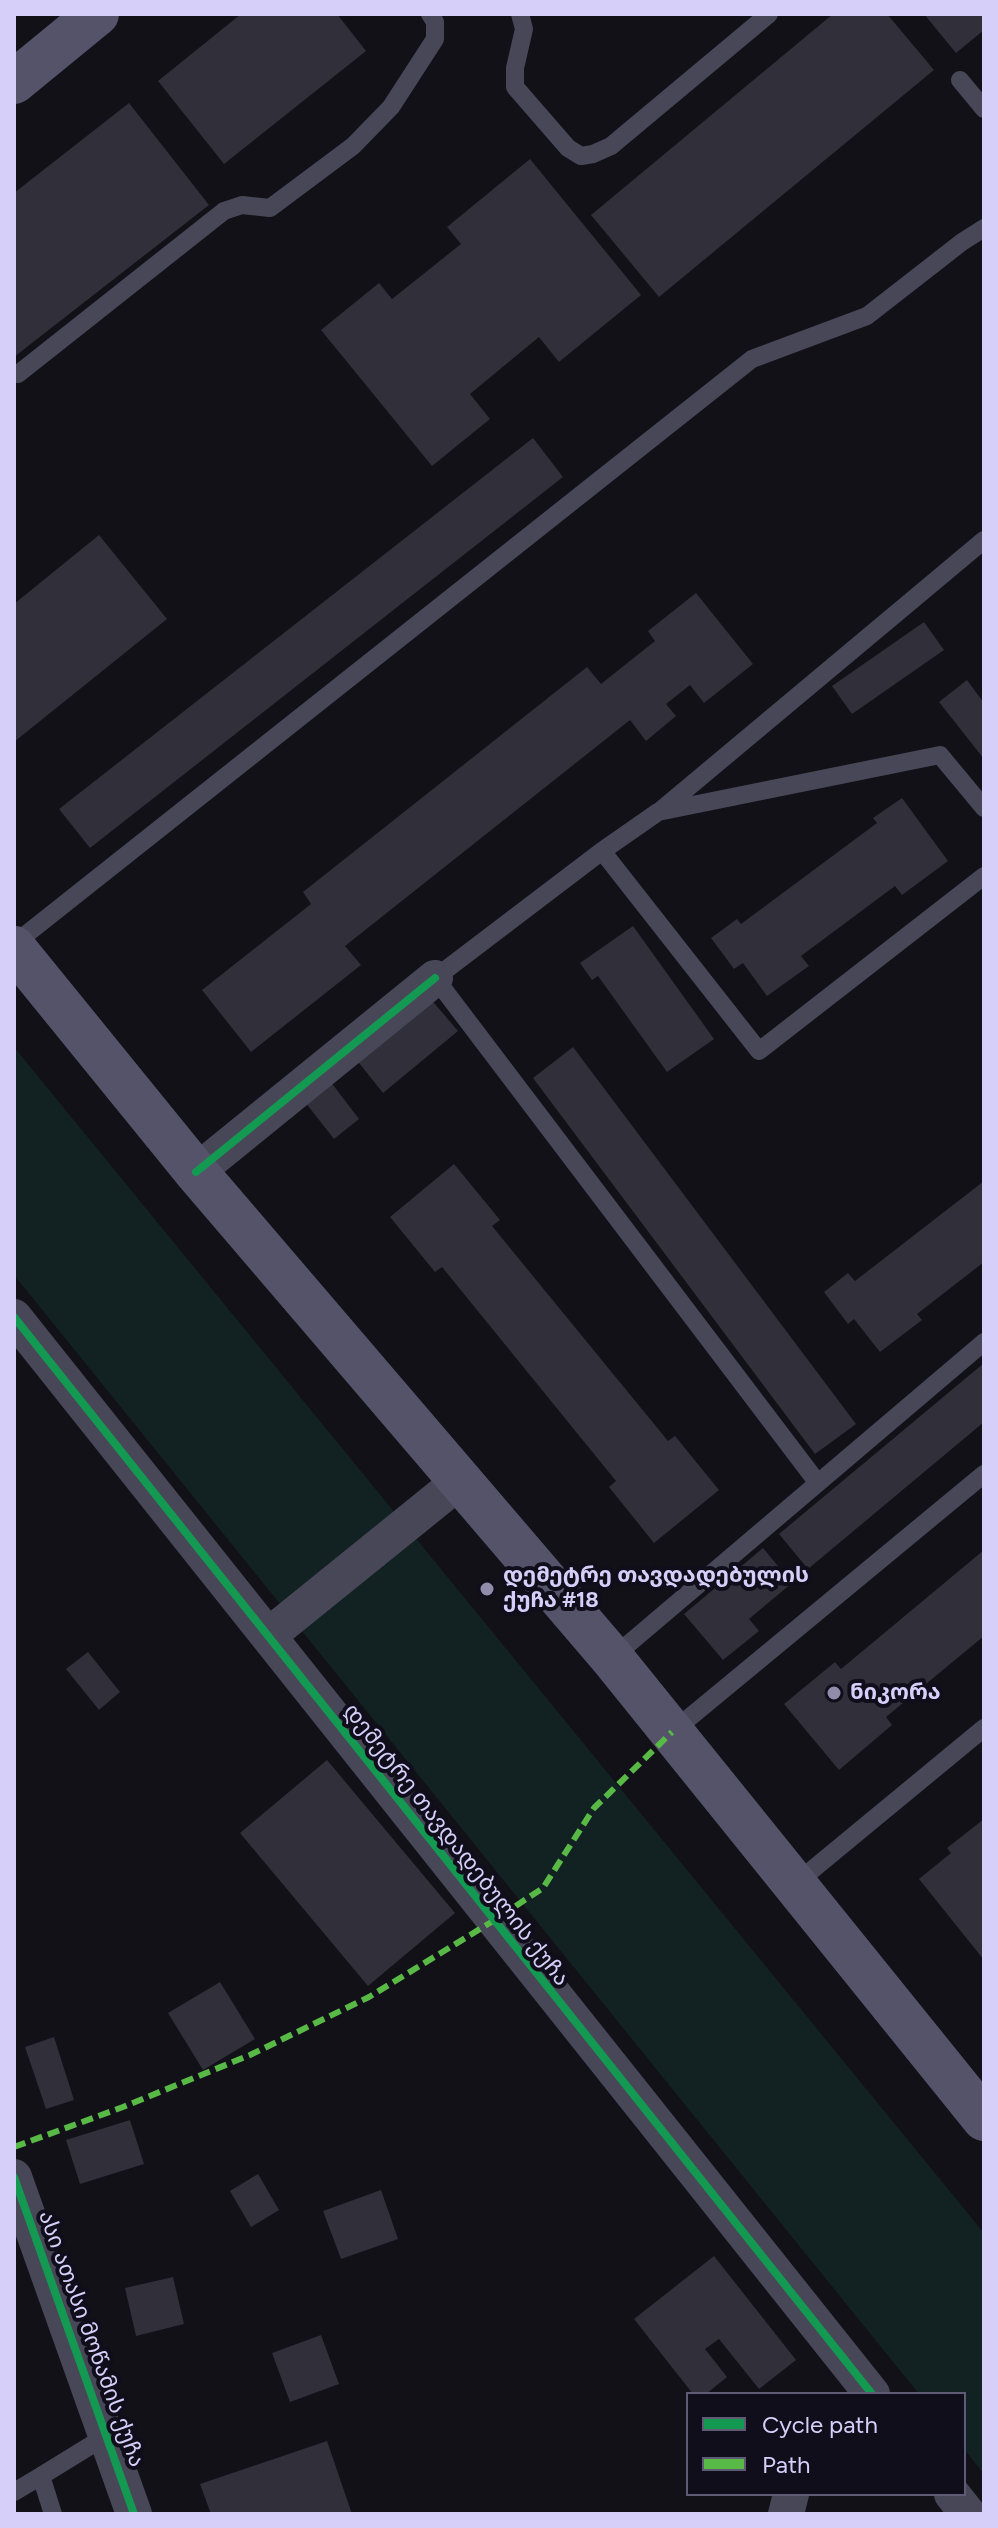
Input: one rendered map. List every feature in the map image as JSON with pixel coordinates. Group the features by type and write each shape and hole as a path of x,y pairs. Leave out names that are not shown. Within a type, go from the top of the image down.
{"main road":[{"path":"14,82 97,14"},
{"path":"14,946 196,1172 612,1658 984,2119"}],"street":[{"path":"196,1172 435,978"},
{"name":"დემეტრე თავდადებულის ქუჩა","path":"14,1317 268,1636 853,2385"},
{"path":"268,1636 461,1480"},
{"name":"ასი ათასი მოწამის ქუჩა","path":"14,2177 134,2514"},
{"path":"954,2496 968,2514"}],"lane":[{"path":"18,374 224,211 242,205 270,208 353,146 391,107 435,39 435,22 430,14"},
{"path":"520,14 524,29 515,68 515,87 568,148 581,156 611,146 769,14"},
{"path":"960,80 984,109"},
{"path":"14,946 752,359 867,316 984,228"},
{"path":"817,1482 435,978 658,812 984,540"},
{"path":"658,812 940,755 984,808"},
{"path":"602,851 759,1051 984,876"},
{"path":"612,1658 984,1342"},
{"path":"672,1732 984,1474"},
{"path":"795,1884 984,1728"},
{"path":"14,2492 106,2436"},
{"path":"41,2476 53,2514"}],"shaded area":[{"path":"14,1047 984,2233 984,2474 966,2452 966,2392 917,2392 14,1275"}],"building":[{"path":"241,14 337,14 366,51 224,164 158,81"},
{"path":"833,14 887,14 934,70 659,297 591,215"},
{"path":"924,14 984,14 984,30 956,53"},
{"path":"129,103 209,205 14,357 14,193"},
{"path":"530,159 641,295 559,362 539,337 470,394 490,419 432,466 321,330 379,283 392,299 461,244 447,227"},
{"path":"533,438 563,477 90,848 59,809"},
{"path":"99,535 167,619 14,742 14,604"},
{"path":"696,593 753,664 704,703 690,685 666,704 676,716 646,741 630,720 345,946 361,965 251,1052 202,990 311,904 303,892 587,667 601,684 655,641 648,631"},
{"path":"924,622 944,650 852,714 832,686"},
{"path":"967,680 984,703 984,759 939,702"},
{"path":"902,798 948,861 902,895 895,886 801,956 809,966 767,996 743,963 734,969 711,938 737,919 741,924 877,823 873,818"},
{"path":"633,926 714,1039 667,1072 598,976 592,980 580,963"},
{"path":"429,997 458,1031 383,1093 355,1058"},
{"path":"573,1047 856,1424 815,1454 533,1078"},
{"path":"327,1077 359,1119 334,1139 301,1097"},
{"path":"454,1164 500,1220 492,1226 668,1441 675,1436 719,1490 654,1543 609,1487 616,1481 442,1267 435,1272 390,1217"},
{"path":"984,1181 984,1262 917,1314 922,1320 880,1352 854,1319 848,1324 824,1292 848,1273 855,1281"},
{"path":"984,1363 984,1422 808,1569 779,1534"},
{"path":"763,1548 792,1583 749,1619 759,1631 723,1660 684,1614"},
{"path":"984,1550 984,1636 886,1717 892,1725 839,1770 784,1704 835,1662 841,1669"},
{"path":"88,1652 120,1692 99,1710 66,1669"},
{"path":"327,1760 455,1913 368,1986 240,1833"},
{"path":"984,1819 984,1960 919,1879 951,1853 947,1848"},
{"path":"220,1982 255,2039 203,2070 168,2013"},
{"path":"54,2037 74,2100 46,2109 25,2047"},
{"path":"130,2120 144,2164 80,2184 66,2140"},
{"path":"258,2174 279,2210 251,2227 230,2191"},
{"path":"381,2190 398,2239 341,2259 323,2211"},
{"path":"714,2256 796,2360 759,2389 719,2339 705,2349 727,2377 708,2392 691,2392 634,2319"},
{"path":"173,2277 184,2324 136,2336 125,2288"},
{"path":"321,2335 339,2384 290,2402 272,2353"},
{"path":"327,2441 352,2514 211,2514 200,2484"}],"marked path":[{"path":"14,2147 250,2055 369,1997 493,1921 543,1888 594,1808 672,1732"}],"cycle path":[{"path":"196,1172 435,978"},
{"path":"14,1317 870,2392"},
{"path":"14,2177 134,2514"}],"place":[{"name":"დემეტრე თავდადებულის ქუჩა #18","path":"487,1589"},
{"name":"ნიკორა","path":"834,1693"}]}
